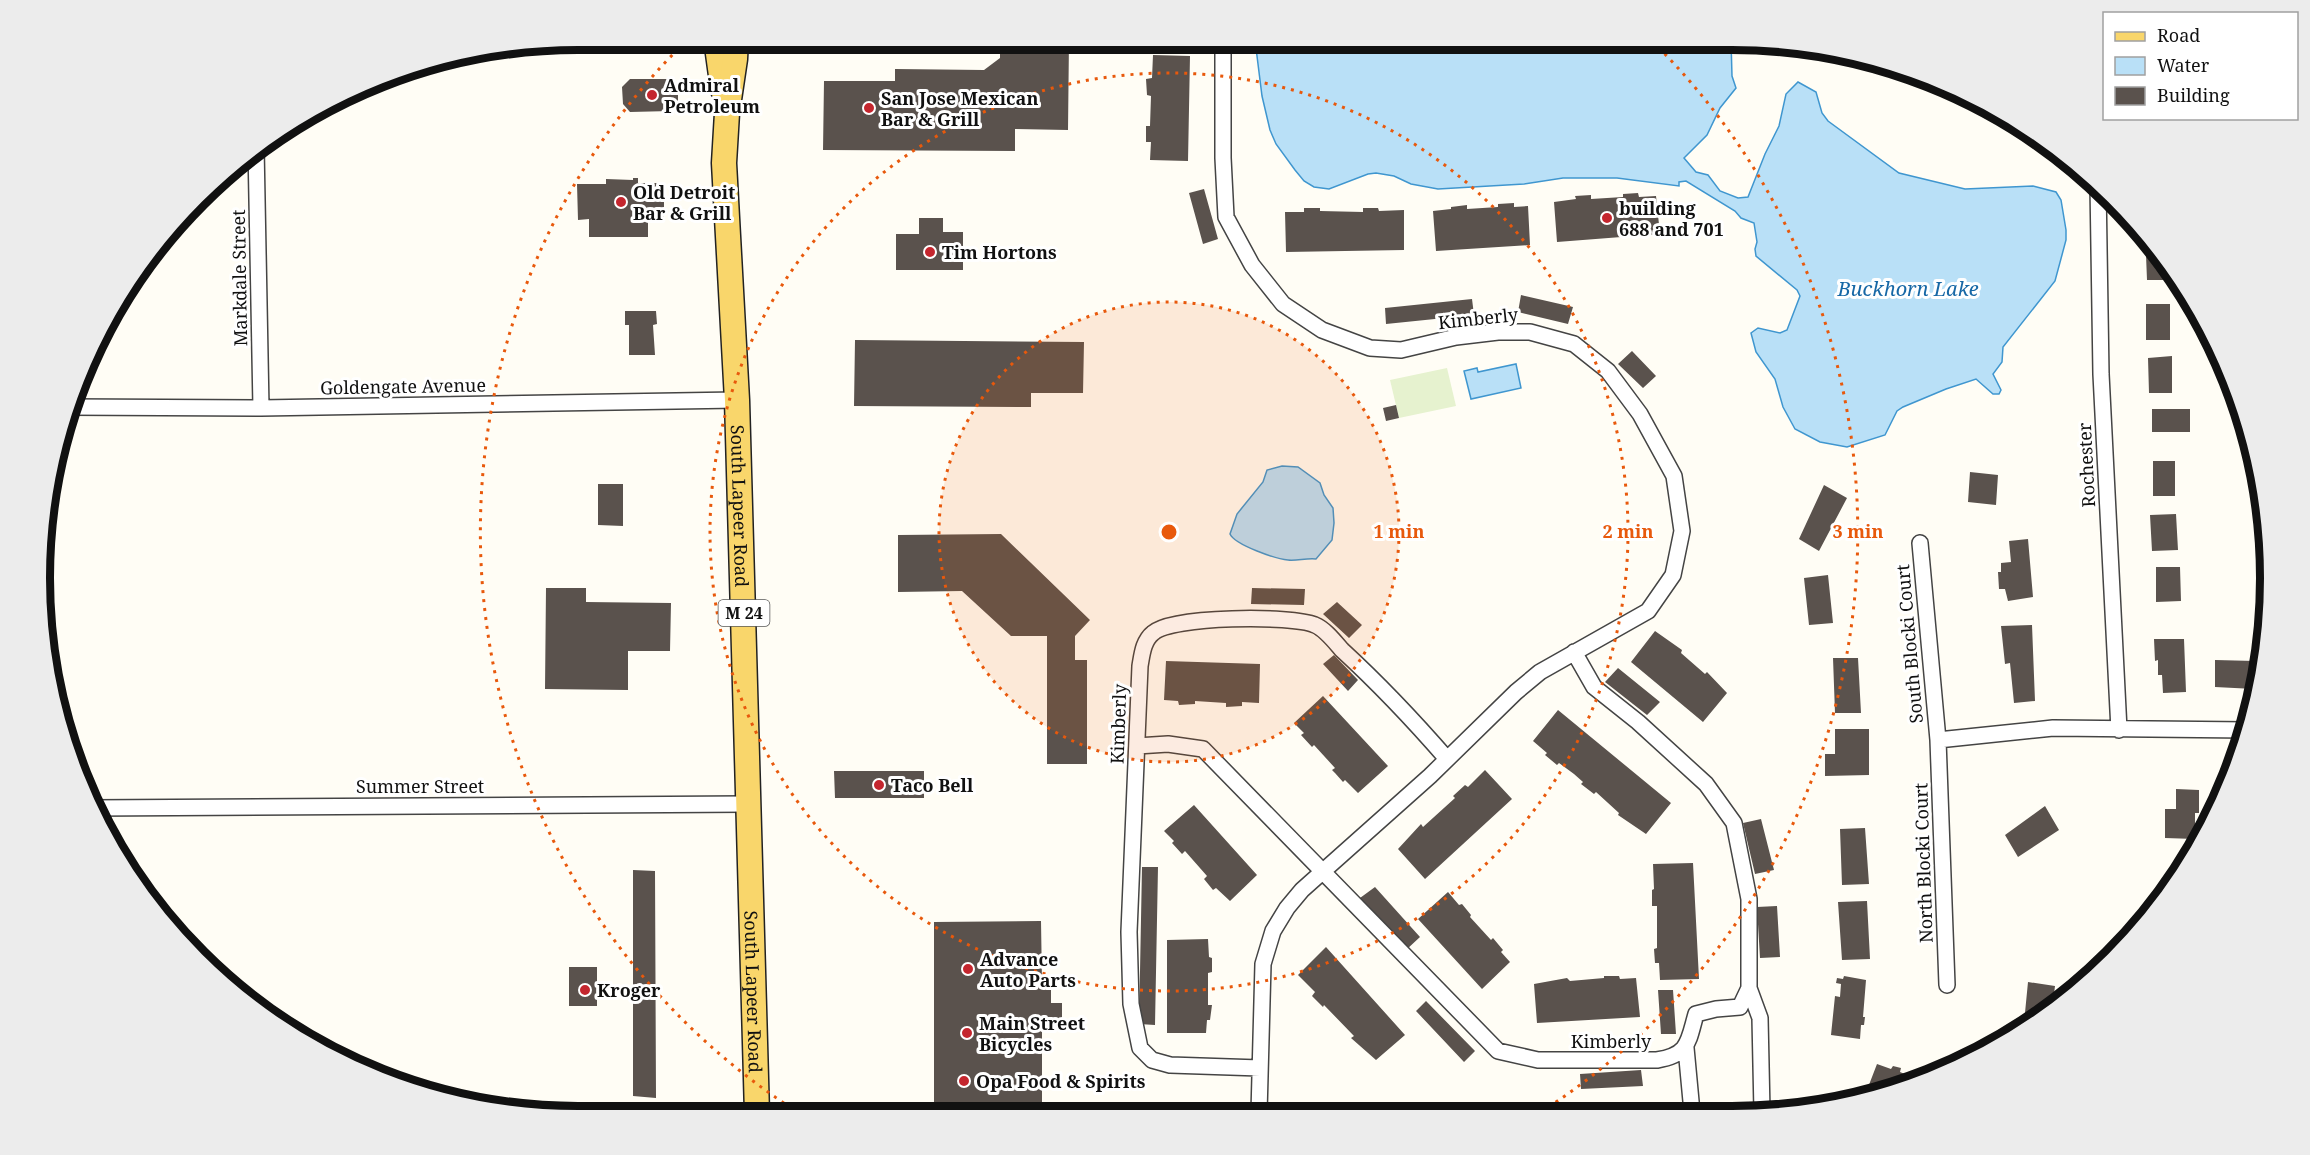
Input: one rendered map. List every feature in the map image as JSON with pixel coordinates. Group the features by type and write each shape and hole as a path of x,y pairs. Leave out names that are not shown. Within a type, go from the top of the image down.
{"main road":[{"name":"South Lapeer Road","path":"718,50 727,113"},
{"name":"South Lapeer Road","path":"735,50 727,113 724,163 737,400 757,1106"}],"street":[{"name":"Kimberly","path":"1223,50 1222,158 1226,217 1252,265 1283,304 1322,330 1370,348 1401,350 1456,337 1498,332 1530,332 1574,344 1608,371 1640,414 1674,476 1682,531 1673,575 1648,611 1540,672 1524,685 1447,759 1302,890 1287,908 1274,932 1263,964 1259,1106"},
{"name":"Markdale Street","path":"256,159 261,408"},
{"name":"Rochester","path":"2098,197 2101,374 2126,730"},
{"name":"Goldengate Avenue","path":"78,407 261,408 737,400"},
{"name":"South Blocki Court","path":"1920,543 1938,740"},
{"name":"Kimberly","path":"1260,1068 1170,1065 1152,1060 1140,1048 1131,1004 1129,933 1140,666 1144,646 1153,632 1171,623 1217,619 1272,619 1316,625 1409,715 1447,759"},
{"path":"1574,652 1594,687 1638,722 1706,784 1734,823 1749,899 1749,988 1760,1018 1761,1104"},
{"path":"1938,740 2054,728 2238,730"},
{"name":"North Blocki Court","path":"1938,740 1947,985"},
{"path":"1137,746 1168,744 1203,749 1323,871"},
{"name":"Summer Street","path":"103,808 747,804"},
{"name":"Kimberly","path":"1323,871 1498,1052 1539,1060 1657,1060 1671,1058 1686,1048"},
{"path":"1691,1106 1686,1048 1696,1014 1740,1007 1749,988"}],"green space":[{"path":"1447,368 1456,406 1399,418 1390,380"}],"water":[{"name":"Buckhorn Lake","path":"1256,50 1731,50 1732,76 1736,88 1720,108 1707,135 1684,158 1696,172 1708,175 1720,191 1738,198 1748,197 1779,126 1786,94 1798,82 1816,92 1822,113 1828,121 1899,173 1965,189 2033,186 2056,192 2061,200 2066,240 2055,281 2003,347 2002,362 1993,374 2001,390 1999,394 1993,394 1976,379 1946,389 1897,411 1885,435 1847,447 1820,442 1795,429 1783,407 1775,379 1756,352 1751,333 1758,328 1780,333 1787,330 1800,296 1797,290 1756,256 1757,242 1754,223 1741,218 1735,211 1686,181 1679,182 1679,186 1617,178 1563,178 1524,184 1438,189 1411,184 1394,176 1376,173 1329,189 1314,187 1304,181 1276,144 1270,130 1262,96"},
{"path":"1516,364 1521,388 1471,399 1464,371 1477,368 1478,372"},
{"path":"1282,466 1298,467 1320,483 1324,495 1333,508 1332,540 1316,559 1291,560 1275,557 1239,543 1230,534 1237,514 1263,482 1267,470"}],"building":[{"path":"1000,50 1069,50 1068,130 1015,129 1015,151 823,150 824,81 895,81 895,69 984,70 1000,58"},
{"path":"1153,55 1190,56 1188,161 1150,160 1151,142 1146,142 1146,126 1150,126 1151,96 1147,95 1146,79 1152,78"},
{"path":"630,79 671,79 678,87 678,104 671,111 630,112 623,104 622,87"},
{"name":"Old Detroit Bar & Grill","path":"633,178 638,178 638,183 664,183 664,221 648,221 648,237 589,237 589,219 578,220 577,184 606,184 606,179 633,180"},
{"path":"1204,189 1218,239 1203,244 1189,193"},
{"name":"building 688 and 701","path":"1638,193 1639,197 1656,196 1660,234 1557,242 1554,202 1576,199 1575,196 1591,195 1591,199 1623,197 1623,194"},
{"path":"1514,203 1514,207 1528,206 1530,245 1436,251 1433,211 1467,205 1467,209 1498,207 1498,204"},
{"path":"1304,208 1320,208 1320,211 1363,212 1363,208 1378,208 1379,211 1404,210 1404,250 1286,252 1285,212 1304,212"},
{"name":"Tim Hortons","path":"919,218 943,218 943,232 963,232 963,270 896,270 896,234 919,234"},
{"path":"2146,255 2150,255 2169,280 2147,280"},
{"path":"1521,295 1573,307 1568,324 1518,312"},
{"path":"1472,299 1474,315 1386,324 1385,308"},
{"path":"2146,304 2170,304 2170,340 2146,340"},
{"path":"625,311 656,311 657,324 653,325 655,355 629,355 629,325 625,325"},
{"path":"855,340 1084,342 1083,393 1031,393 1031,407 854,406"},
{"path":"1632,351 1656,376 1643,388 1618,364"},
{"path":"2172,356 2172,393 2149,393 2148,358"},
{"path":"1396,405 1399,418 1386,421 1383,408"},
{"path":"2152,409 2190,409 2190,432 2152,432"},
{"path":"2153,461 2175,461 2175,496 2153,496"},
{"path":"1970,472 1998,475 1996,505 1968,502"},
{"path":"598,484 623,484 623,526 598,525"},
{"path":"1824,485 1847,498 1819,551 1799,539"},
{"path":"2176,514 2178,550 2152,551 2150,515"},
{"path":"1001,534 1090,620 1075,636 1075,660 1087,660 1087,764 1047,764 1047,636 1011,636 962,591 898,592 898,535"},
{"path":"2028,539 2033,597 2008,601 2005,589 1999,589 1998,572 2001,572 2001,563 2011,562 2009,541"},
{"path":"2156,567 2180,567 2181,601 2156,602"},
{"path":"1828,575 1833,623 1809,625 1804,578"},
{"path":"546,588 586,588 586,602 671,603 670,651 628,651 628,690 545,689"},
{"path":"1252,588 1305,589 1304,605 1251,604"},
{"path":"1337,602 1362,625 1349,638 1323,614"},
{"path":"2032,625 2035,701 2014,703 2010,663 2005,664 2001,626"},
{"path":"1655,631 1682,650 1681,653 1705,674 1707,672 1727,693 1703,722 1631,662"},
{"path":"2154,639 2184,639 2186,692 2163,693 2162,675 2158,675 2158,660 2155,661"},
{"path":"1334,655 1358,680 1348,691 1323,664"},
{"path":"1833,658 1858,658 1861,713 1835,713"},
{"path":"2215,660 2253,661 2248,689 2215,687"},
{"path":"1166,661 1260,664 1259,703 1242,702 1242,706 1226,707 1226,703 1195,701 1195,704 1179,705 1178,701 1164,700"},
{"path":"1618,668 1660,702 1647,715 1605,682"},
{"path":"1323,696 1388,766 1358,793 1332,770 1335,768 1314,745 1312,747 1301,735 1304,733 1294,723"},
{"path":"1558,710 1671,803 1646,834 1618,815 1619,813 1596,792 1594,794 1581,784 1583,782 1574,774 1559,763 1557,765 1533,741"},
{"path":"1835,729 1869,729 1869,775 1825,776 1825,754 1835,754"},
{"path":"1485,770 1512,799 1425,879 1398,849 1421,824 1423,827 1455,798 1453,796 1465,785 1468,787"},
{"name":"Taco Bell","path":"834,771 924,771 924,798 835,798"},
{"path":"2176,789 2199,790 2199,813 2195,813 2195,832 2192,839 2165,838 2165,809 2176,809"},
{"path":"1194,805 1257,875 1230,901 1216,888 1213,890 1204,879 1207,876 1185,851 1182,854 1164,831"},
{"path":"2045,806 2059,830 2018,857 2005,835"},
{"path":"1761,819 1774,870 1755,874 1743,823"},
{"path":"1865,828 1869,884 1842,885 1840,829"},
{"path":"1693,863 1699,979 1660,980 1659,963 1655,963 1654,949 1657,948 1657,906 1652,906 1653,864"},
{"path":"1142,867 1158,867 1155,1025 1139,1024"},
{"path":"633,870 655,871 656,1098 633,1096"},
{"path":"1375,887 1420,937 1406,950 1360,898"},
{"path":"1448,892 1459,905 1462,904 1471,915 1470,917 1491,940 1493,938 1510,962 1482,989 1418,919"},
{"path":"1867,901 1870,959 1842,960 1838,902"},
{"path":"1777,906 1780,957 1760,958 1757,907"},
{"path":"1041,921 1042,983 1051,983 1051,1003 1062,1003 1062,1019 1042,1020 1042,1106 934,1106 934,922"},
{"path":"1208,939 1212,972 1208,973 1208,1005 1212,1005 1206,1033 1167,1033 1167,940"},
{"path":"1326,947 1405,1035 1376,1060 1351,1038 1354,1036 1324,1005 1323,1007 1312,996 1315,992 1298,975"},
{"path":"569,967 597,967 597,1006 569,1006"},
{"path":"1604,976 1619,976 1620,979 1636,978 1640,1017 1537,1023 1534,984 1567,978 1570,981 1604,978"},
{"path":"1844,976 1866,980 1863,1017 1865,1017 1864,1025 1861,1025 1860,1039 1831,1035 1835,996 1840,997 1841,984 1836,983 1837,978 1843,979"},
{"path":"2028,982 2055,986 2054,996 2024,1018"},
{"path":"1658,990 1673,990 1676,1034 1661,1034"},
{"path":"1426,1001 1475,1051 1464,1062 1416,1011"},
{"path":"1877,1064 1891,1069 1893,1066 1901,1068 1900,1072 1907,1075 1869,1088"},
{"path":"1641,1070 1643,1086 1581,1089 1580,1074"}],"place":[{"name":"Admiral Petroleum","path":"652,95"},
{"name":"San Jose Mexican Bar & Grill","path":"869,108"},
{"name":"Old Detroit Bar & Grill","path":"621,202"},
{"name":"building 688 and 701","path":"1607,218"},
{"name":"Tim Hortons","path":"930,252"},
{"name":"Taco Bell","path":"879,785"},
{"name":"Advance Auto Parts","path":"968,969"},
{"name":"Kroger","path":"585,990"},
{"name":"Main Street Bicycles","path":"967,1033"},
{"name":"Opa Food & Spirits","path":"964,1081"}]}
